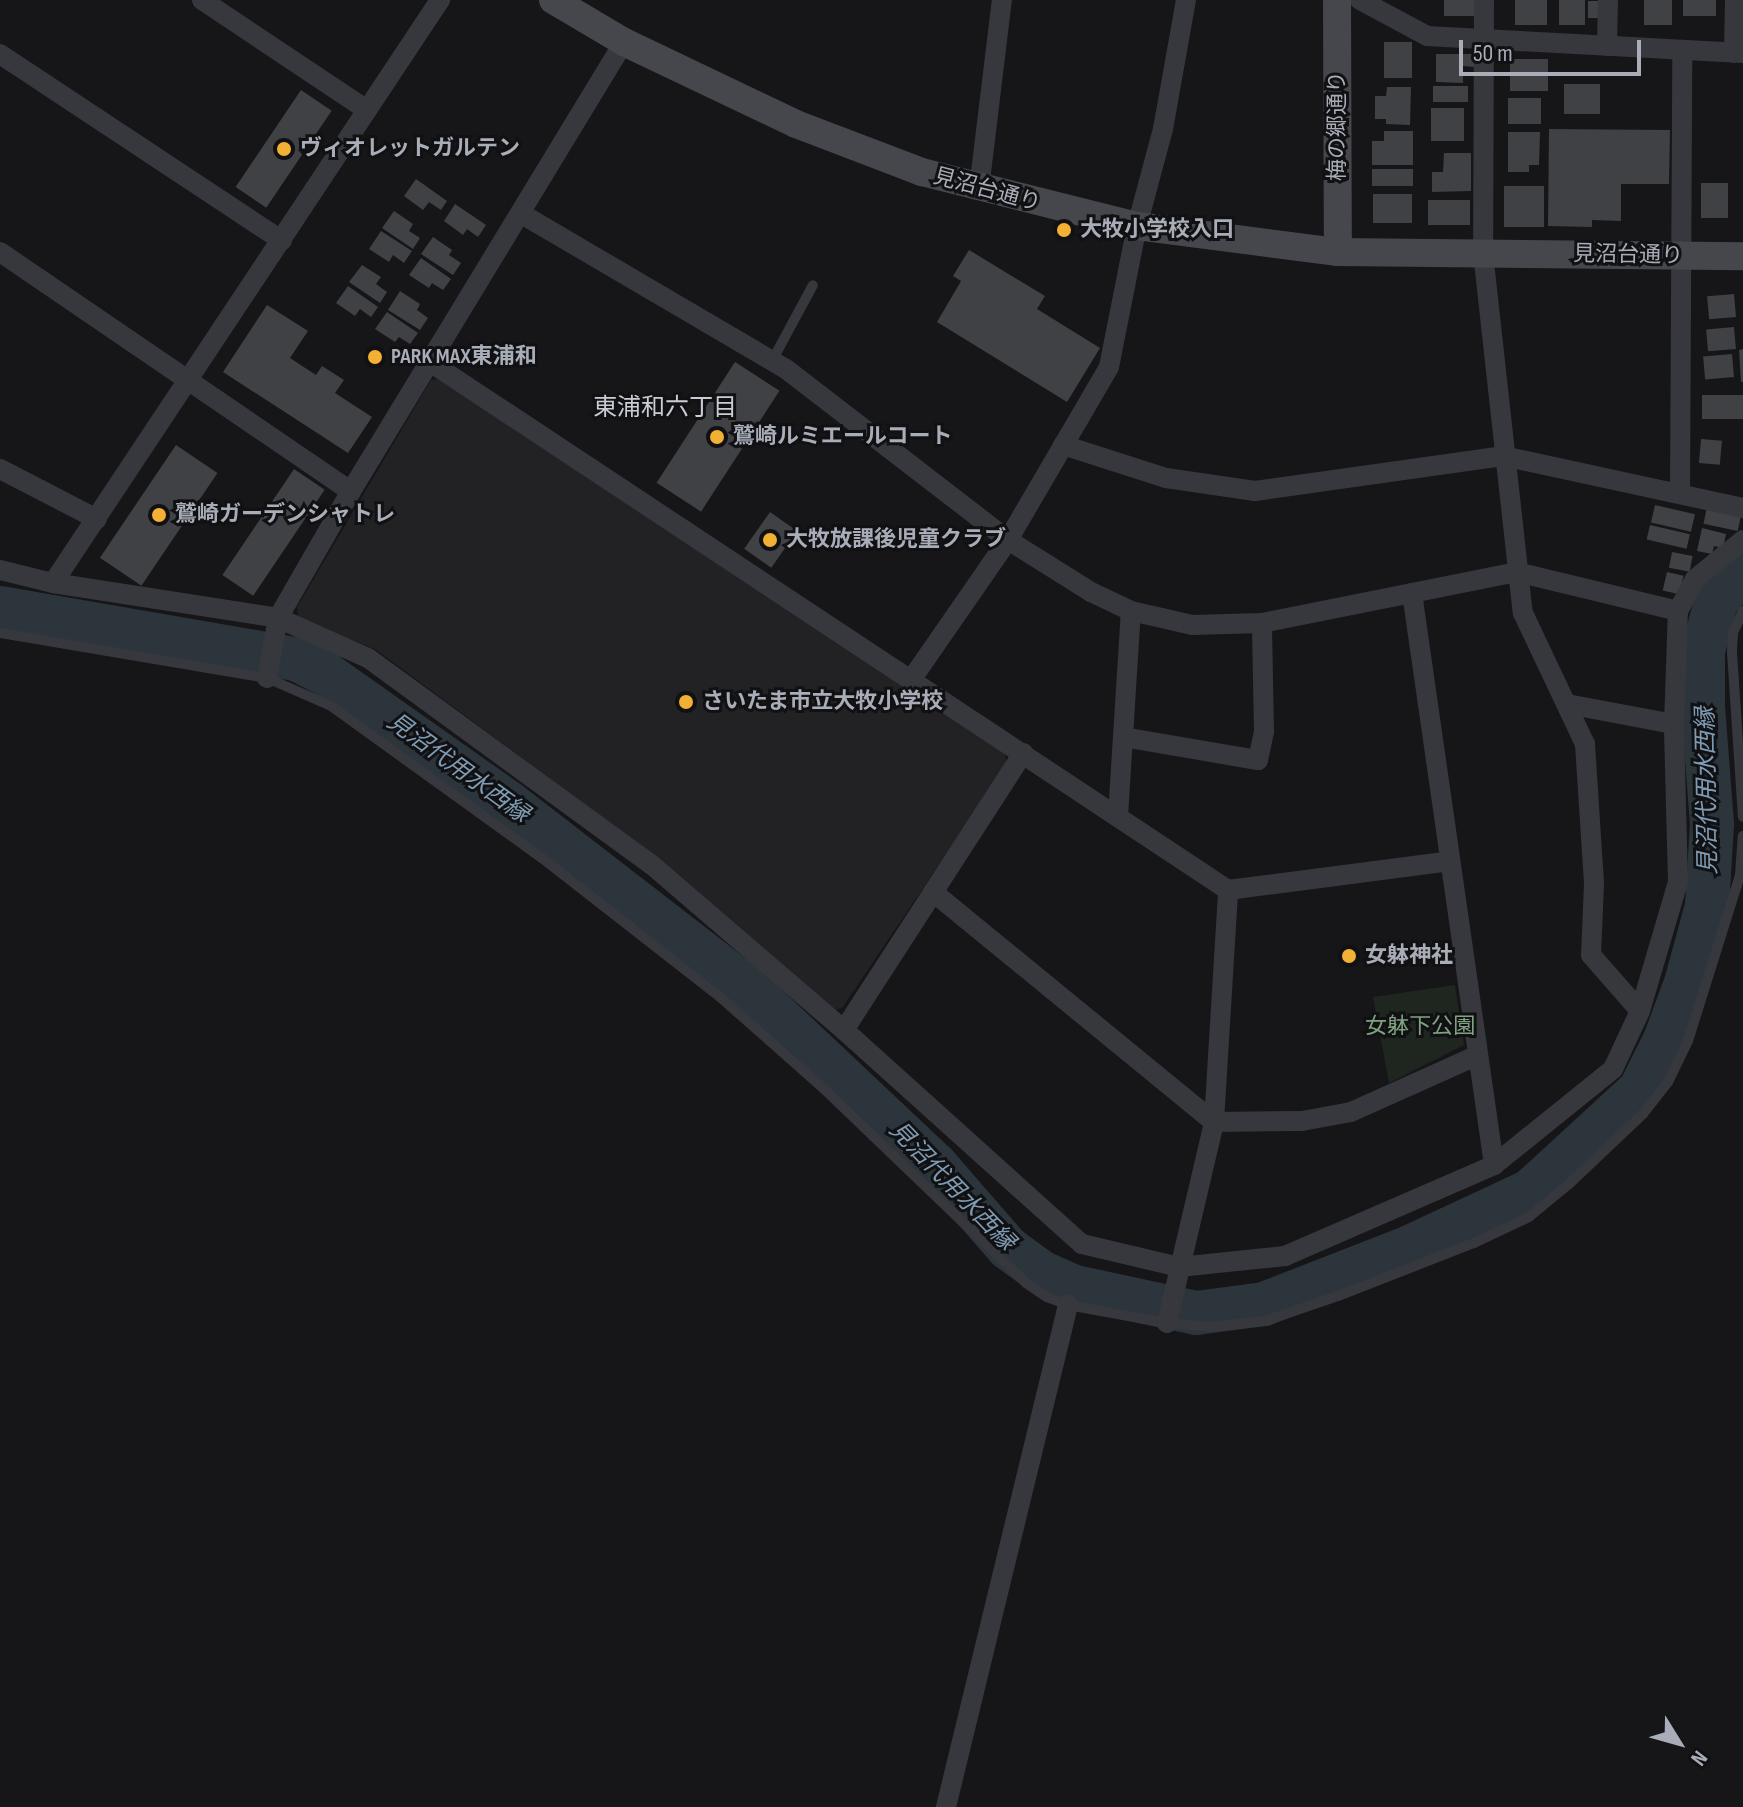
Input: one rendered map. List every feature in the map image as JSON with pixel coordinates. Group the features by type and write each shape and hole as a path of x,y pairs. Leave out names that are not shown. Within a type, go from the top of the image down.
{"street":[{"path":"202,0 367,110"},
{"path":"53,583 191,380 440,0"},
{"name":"見沼台通り","path":"553,0 624,42 796,124 922,172 979,189 1137,226 1338,252 1743,256"},
{"path":"979,189 1002,0"},
{"path":"911,680 1008,540 1109,367 1137,226 1163,129 1186,0"},
{"name":"梅の郷通り","path":"1337,0 1338,252"},
{"path":"1360,0 1427,36 1739,53 1735,0"},
{"path":"1484,0 1483,253 1503,456 1523,613 1585,744 1594,884 1591,955 1640,1011"},
{"path":"1607,46 1608,0"},
{"path":"267,678 278,618 351,491 624,42"},
{"path":"1680,494 1682,50"},
{"path":"0,54 282,241"},
{"path":"520,213 772,361 922,470 1008,540 1091,592 1131,611 1192,625 1262,623 1517,572 1678,611"},
{"path":"0,252 351,491"},
{"path":"430,362 1228,890 1450,861"},
{"path":"1063,445 1166,478 1255,491 1503,456 1743,508"},
{"path":"0,469 97,519"},
{"path":"0,570 53,583 278,618 368,658 652,865 844,1030 1082,1244 1179,1267 1285,1256 1494,1165 1613,1069 1640,1011 1678,882 1674,724 1678,611 1695,579 1743,540"},
{"path":"1412,593 1494,1165"},
{"path":"1118,816 1131,611"},
{"path":"1123,737 1258,760 1264,731 1262,623"},
{"path":"1567,704 1674,724"},
{"path":"844,1030 1023,753"},
{"path":"1167,1323 1214,1122 1228,890"},
{"path":"933,892 1214,1122 1302,1121 1351,1112 1478,1055"},
{"path":"946,1807 1068,1305"}],"lane":[{"path":"772,361 813,285"},
{"path":"1743,611 1733,632 1732,652 1743,817"},
{"path":"0,633 267,678 331,706 542,858 697,978 825,1090 1026,1283 1047,1297 1068,1305 1167,1323 1212,1327 1265,1321 1338,1296 1515,1224 1569,1184 1643,1114 1668,1082 1688,1041 1740,875 1743,836"}],"shaded area":[{"name":"さいたま市立大牧小学校","path":"442,379 1005,754 1007,764 842,1008 834,1010 654,855 375,649 298,619 297,607 431,380"}],"green space":[{"name":"女躰下公園","path":"1455,985 1464,1045 1389,1083 1373,997"}],"building":[{"path":"1444,0 1475,0 1475,16 1444,16"},
{"path":"1515,0 1547,0 1547,25 1515,25"},
{"path":"1559,0 1585,0 1585,25 1559,25"},
{"path":"1644,0 1672,0 1672,25 1644,25"},
{"path":"1683,0 1716,0 1716,16 1683,16"},
{"path":"1588,1 1599,1 1599,18 1588,18"},
{"path":"1384,42 1412,42 1412,78 1384,78"},
{"path":"1436,54 1474,54 1474,67 1463,66 1463,83 1436,82"},
{"path":"1510,59 1548,59 1548,91 1510,91"},
{"path":"1564,84 1600,84 1600,114 1564,114"},
{"path":"1433,86 1468,86 1468,102 1433,102"},
{"path":"1387,87 1411,87 1410,125 1386,124 1386,119 1375,119 1375,96 1386,96"},
{"name":"ヴィオレットガルテン","path":"301,90 332,111 266,208 236,187"},
{"path":"1508,98 1541,98 1541,124 1508,124"},
{"path":"1431,108 1464,108 1464,141 1431,141"},
{"path":"1549,129 1670,130 1669,184 1621,184 1621,221 1592,220 1592,227 1548,226"},
{"path":"1384,131 1413,131 1413,165 1372,165 1372,141 1384,141"},
{"path":"1508,132 1540,132 1539,165 1529,165 1529,172 1508,172"},
{"path":"1444,153 1471,153 1471,191 1432,192 1432,172 1443,172"},
{"path":"1372,169 1413,169 1413,186 1372,186"},
{"path":"416,179 447,201 441,210 429,202 423,210 404,196"},
{"path":"1701,183 1728,183 1728,218 1701,218"},
{"path":"1504,186 1544,186 1544,227 1504,227"},
{"path":"1373,194 1412,194 1412,223 1373,223"},
{"path":"1428,200 1470,200 1470,225 1428,225"},
{"path":"455,204 486,225 478,237 467,229 463,235 444,221"},
{"path":"394,211 413,224 409,231 420,238 413,249 382,228"},
{"path":"381,231 412,251 404,263 393,255 389,262 369,249"},
{"path":"433,237 452,250 449,255 461,263 453,275 421,254"},
{"path":"969,250 1045,296 1037,309 1100,348 1067,402 937,322 961,281 953,276"},
{"path":"421,258 451,279 443,290 432,283 429,288 409,275"},
{"path":"362,265 381,277 376,284 387,292 380,303 349,282"},
{"path":"348,286 378,307 371,317 360,309 355,316 336,303"},
{"path":"400,291 420,304 417,310 428,318 420,330 388,310"},
{"path":"1734,294 1736,317 1709,319 1707,296"},
{"path":"267,305 308,331 290,358 316,375 322,366 344,380 335,393 372,417 348,453 223,372"},
{"path":"387,312 418,333 410,344 399,337 395,342 375,329"},
{"path":"1734,327 1736,349 1708,351 1706,329"},
{"path":"1743,349 1743,382 1741,382 1739,350"},
{"path":"1732,354 1734,377 1705,379 1703,357"},
{"name":"鷲崎ルミエールコート","path":"735,362 779,391 701,512 657,483"},
{"path":"1702,395 1743,395 1743,419 1702,419"},
{"path":"1701,439 1722,441 1720,465 1699,463"},
{"name":"鷲崎ガーデンシャトレ","path":"176,445 217,473 141,586 100,558"},
{"path":"294,469 325,490 253,596 222,575"},
{"path":"1655,505 1695,514 1691,532 1651,523"},
{"path":"1707,507 1741,514 1738,531 1703,524"},
{"path":"770,512 797,531 771,568 744,549"},
{"path":"1650,525 1690,534 1687,549 1647,540"},
{"path":"1702,528 1726,534 1723,548 1714,546 1712,554 1697,551"},
{"path":"1672,552 1693,556 1690,572 1669,568"},
{"path":"1667,572 1684,576 1679,594 1663,591"}],"waterway":[{"name":"見沼代用水西縁","path":"0,608 296,659 326,674 510,804 747,987 935,1164 1008,1248 1041,1272 1075,1287 1196,1313 1264,1304 1410,1247 1530,1191 1640,1090 1665,1040 1686,983 1707,906 1712,824 1703,708 1703,651 1716,602 1743,571"}],"place":[{"name":"ヴィオレットガルテン","path":"284,149"},
{"name":"大牧小学校入口","path":"1064,230"},
{"name":"PARK MAX東浦和","path":"375,357"},
{"name":"鷲崎ルミエールコート","path":"717,437"},
{"name":"鷲崎ガーデンシャトレ","path":"159,515"},
{"name":"大牧放課後児童クラブ","path":"770,540"},
{"name":"さいたま市立大牧小学校","path":"686,702"},
{"name":"女躰神社","path":"1349,956"}],"district":[{"name":"東浦和六丁目","path":"665,408"}]}
